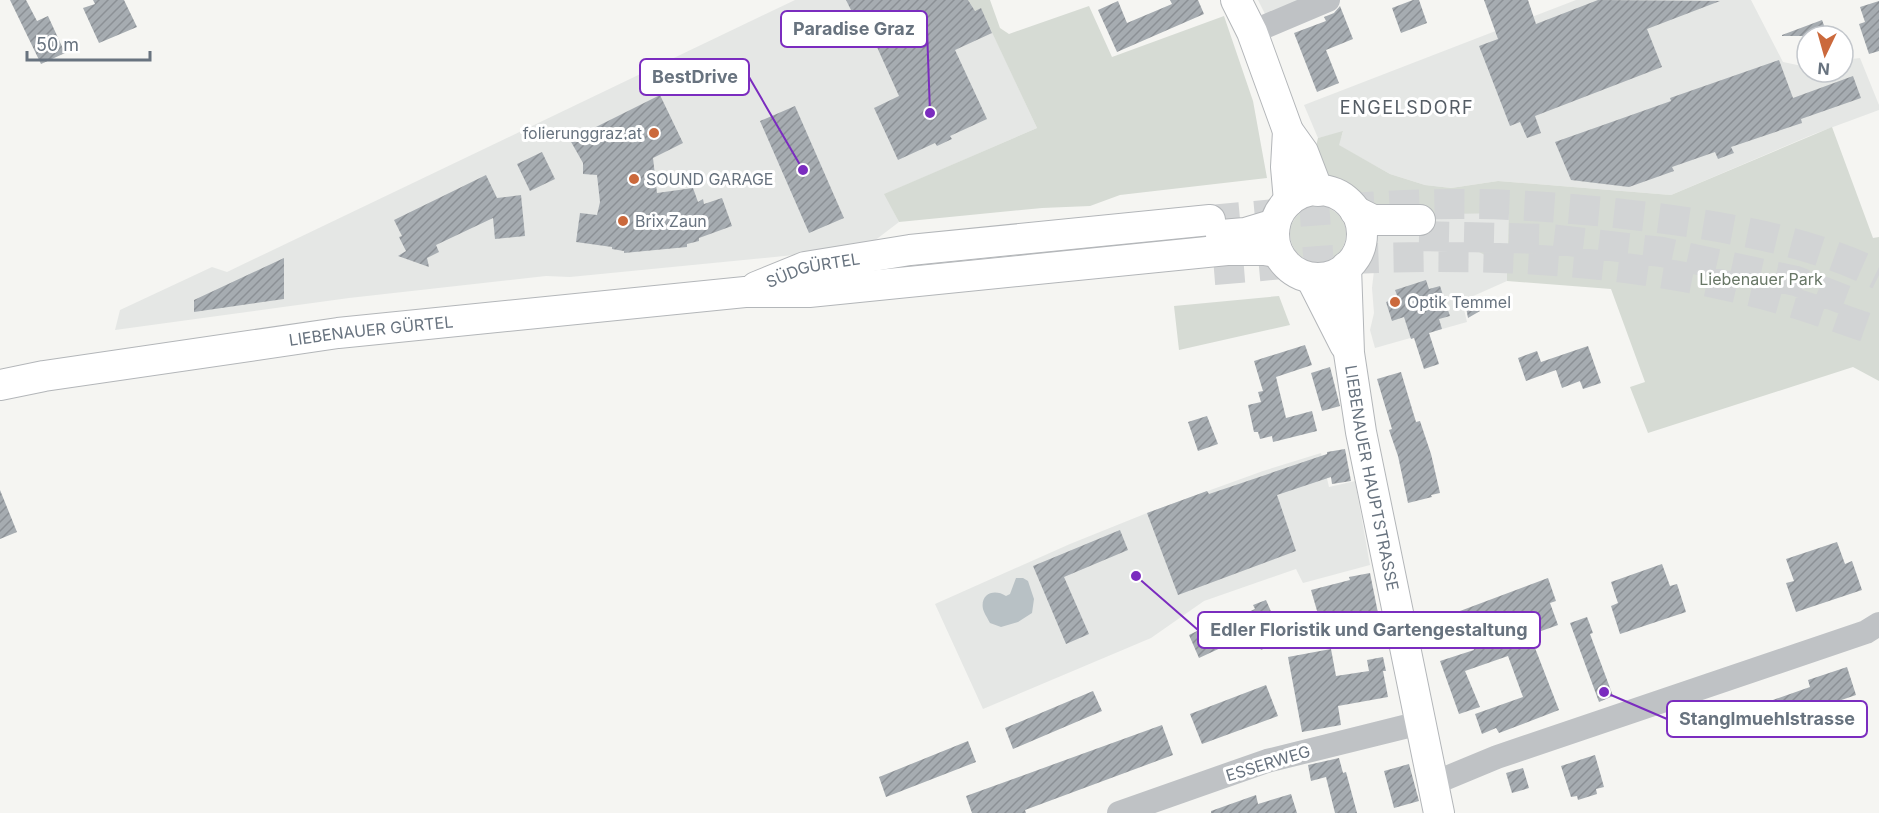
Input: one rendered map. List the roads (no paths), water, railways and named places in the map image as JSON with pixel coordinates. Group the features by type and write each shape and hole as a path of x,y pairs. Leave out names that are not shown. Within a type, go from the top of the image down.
{"main road":[{"path":"1236,0 1252,32 1288,131 1303,152 1318,190"},
{"path":"745,292 809,292 1227,250 1264,250 1280,226 1298,195 1318,190 1340,197 1355,211 1373,220 1420,228 1384,242 1352,259 1330,276 1311,278 1291,269 1280,226 1288,131"},
{"path":"1352,259 1361,238 1360,225 1355,211"},
{"name":"SÜDGÜRTEL","path":"745,292 805,267 910,250 1210,220"},
{"name":"LIEBENAUER HAUPTSTRASSE","path":"1352,259 1349,354 1360,432 1439,813"},
{"name":"SÜDGÜRTEL","path":"745,292 811,302 920,300 1214,270"},
{"name":"LIEBENAUER HAUPTSTRASSE","path":"1311,278 1349,354"},
{"name":"LIEBENAUER GÜRTEL","path":"0,385 45,375 338,333 745,292"}],"street":[{"path":"1252,32 1328,0"},
{"path":"1432,784 1497,757 1866,632 1879,624"},
{"name":"ESSERWEG","path":"1119,813 1267,761 1420,723"}],"tunnel":[{"path":"1210,220 1341,209 1440,204 1580,210 1687,222 1761,235 1833,255 1879,275"},
{"path":"1419,236 1550,239 1662,252 1796,281 1845,300"},
{"path":"1214,270 1316,261 1424,257 1518,259 1611,266 1704,281 1749,291 1879,332"}],"place":[{"name":"Paradise Graz","path":"930,113"},
{"name":"folierunggraz.at","path":"654,133"},
{"name":"BestDrive","path":"803,170"},
{"name":"SOUND GARAGE","path":"634,179"},
{"name":"Brix Zaun","path":"623,221"},
{"name":"Optik Temmel","path":"1395,302"},
{"name":"Edler Floristik und Gartengestaltung","path":"1136,576"},
{"name":"Stanglmuehlstrasse","path":"1604,692"}],"district":[{"name":"ENGELSDORF","path":"1407,108"}],"park label":[{"name":"Liebenauer Park","path":"1761,279"}]}
